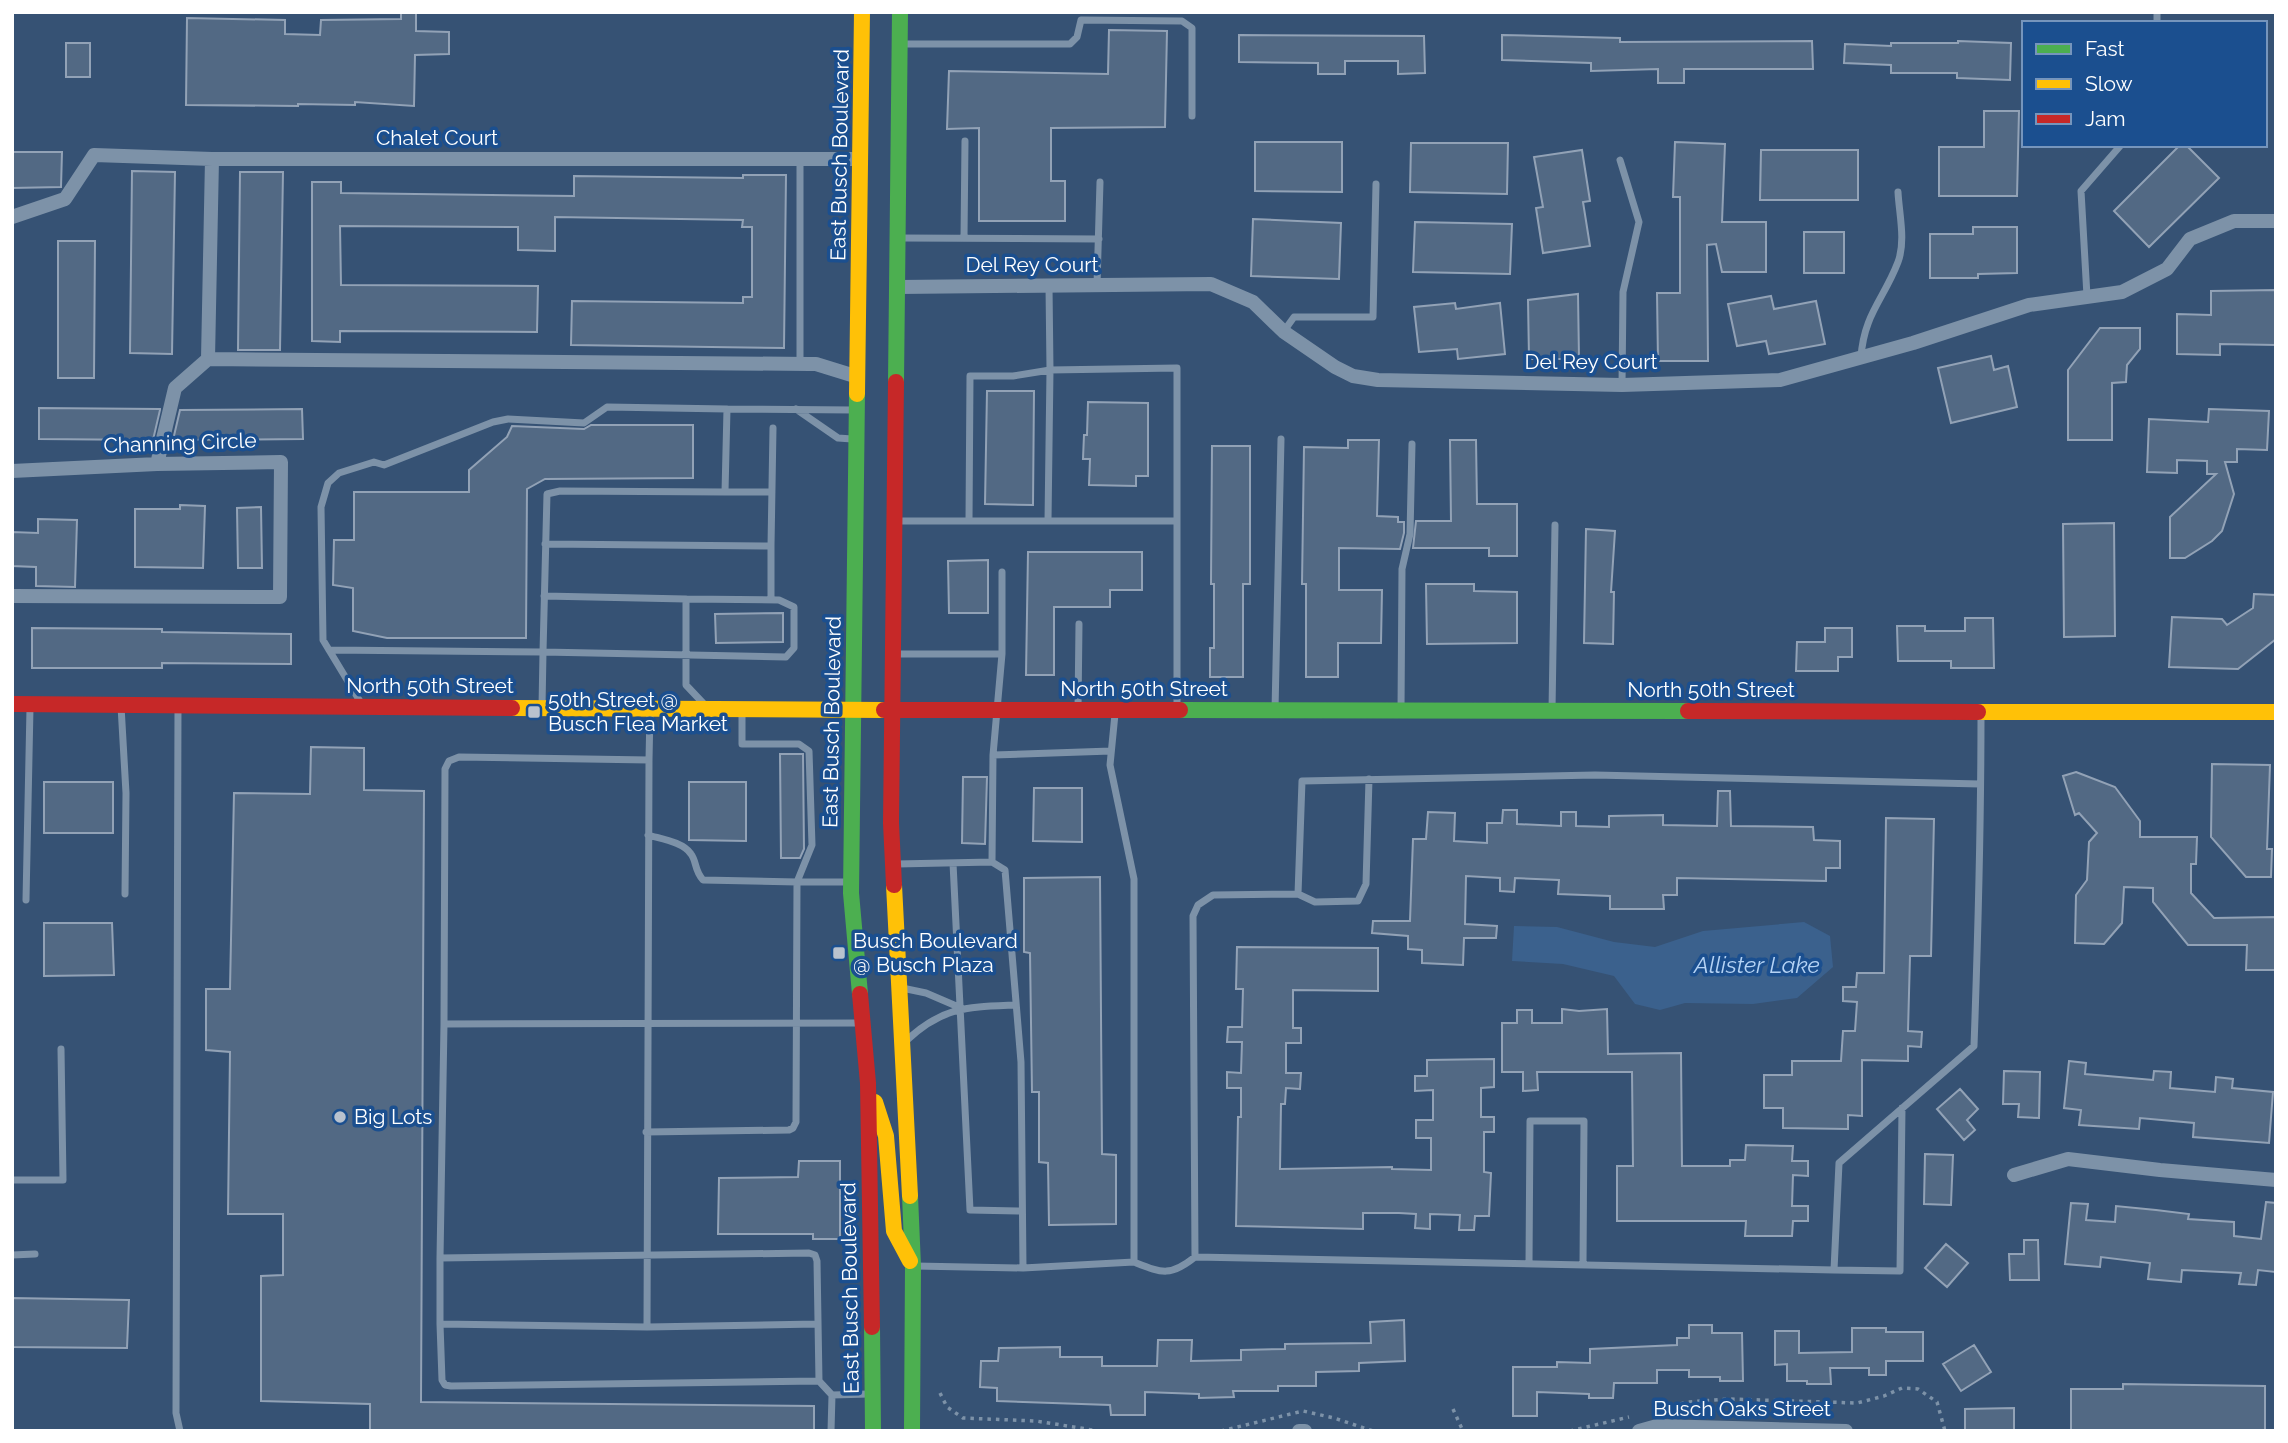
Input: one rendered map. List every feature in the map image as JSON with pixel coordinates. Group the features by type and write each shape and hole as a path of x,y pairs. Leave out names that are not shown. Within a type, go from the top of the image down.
{"main road":[{"name":"East Busch Boulevard","path":"862,12 851,882 868,1083 873,1431"},
{"path":"900,12 893,864 913,1266 912,1431"},
{"name":"North 50th Street","path":"12,704 852,710 2276,712"},
{"path":"868,1083 886,1136 894,1231 913,1266"}],"street":[{"name":"Chalet Court","path":"12,217 65,199 94,155 212,159 861,159"},
{"path":"208,359 212,159"},
{"name":"Del Rey Court","path":"899,287 1211,284 1252,302 1283,332 1353,376 1378,380 1622,385 1780,380 1861,358 2029,305 2122,292 2167,269 2190,239 2234,221 2276,221"},
{"path":"158,464 174,388 208,359 816,364 858,377"},
{"name":"Channing Circle","path":"12,471 158,464 281,462 280,597 12,596"},
{"path":"2014,1175 2068,1159 2276,1180"},
{"name":"Busch Oaks Street","path":"1639,1431 1657,1426 1846,1431"},
{"path":"1298,1431 1305,1431"}],"lane":[{"path":"900,44 1070,44 1077,37 1081,16 1182,21 1192,28 1192,116"},
{"path":"964,238 965,141"},
{"path":"2087,297 2081,191 2120,147"},
{"path":"800,159 800,364"},
{"path":"1620,160 1639,222 1623,292 1622,385"},
{"path":"1097,286 1100,181"},
{"path":"1283,332 1294,317 1373,317 1376,184"},
{"path":"1861,358 1862,336 1867,322 1901,250 1898,192"},
{"path":"899,238 1098,239"},
{"path":"1048,521 1049,286"},
{"path":"969,521 970,376 1013,376 1050,370 1177,368 1177,710"},
{"path":"364,706 323,640 321,507 328,483 339,472 374,462 384,465 493,422 508,419 584,423 607,407 857,410"},
{"path":"796,408 838,438 857,439"},
{"path":"725,492 727,409"},
{"path":"771,600 772,428"},
{"path":"1275,710 1281,439"},
{"path":"1401,710 1402,569 1410,534 1412,444"},
{"path":"542,708 547,494 560,491 772,492"},
{"path":"896,521 1177,521"},
{"path":"1552,711 1555,525"},
{"path":"545,544 771,546"},
{"path":"992,862 993,755 1002,654 1002,572"},
{"path":"329,650 786,657 794,648 794,607 779,600 544,596"},
{"path":"686,598 686,685 708,709"},
{"path":"1078,710 1079,624"},
{"path":"894,654 1002,654"},
{"path":"26,900 30,705"},
{"path":"121,705 126,793 125,894"},
{"path":"178,705 176,1413 180,1431"},
{"path":"647,1327 650,708"},
{"path":"646,1132 789,1130 796,1122 797,883 812,845 808,751 799,744 742,744 743,709"},
{"path":"1116,710 1110,765 1134,879 1134,1262"},
{"path":"1834,1270 1839,1163 1974,1046 1980,902 1981,712"},
{"path":"993,755 1111,751"},
{"path":"649,760 459,757 449,761 444,769 440,1258 442,1380 445,1385 451,1386 819,1381"},
{"path":"1298,894 1302,781 1595,775 1980,784"},
{"path":"1195,1257 1193,916 1198,905 1213,895 1298,894 1315,902 1359,901 1366,884 1369,779"},
{"path":"648,835 679,844 691,854 696,872 703,880 851,882"},
{"path":"893,864 992,862 1005,870 1021,1062 1023,1268"},
{"path":"953,863 970,1210 1021,1211"},
{"path":"901,988 926,993 961,1008"},
{"path":"903,1044 934,1020 961,1008 1016,1004"},
{"path":"444,1024 863,1023"},
{"path":"12,1180 63,1180 61,1049"},
{"path":"913,1266 1023,1268 1134,1262 1158,1272 1178,1271 1195,1257 1900,1271 1902,1108"},
{"path":"1529,1264 1530,1121 1584,1121 1583,1265"},
{"path":"12,1255 35,1254"},
{"path":"440,1258 815,1255 819,1381 832,1395 831,1431"},
{"path":"440,1324 647,1327 817,1324"},
{"path":"832,1395 872,1394"}],"path":[{"path":"1656,1410 1688,1402 1729,1399 1857,1403 1902,1388 1918,1389 1937,1402 1945,1431"},
{"path":"940,1394 947,1408 963,1418 1036,1421 1099,1431"},
{"path":"1453,1409 1463,1431"},
{"path":"1570,1431 1631,1416"}],"water":[{"name":"Allister Lake","path":"1804,922 1830,936 1833,967 1797,998 1753,1004 1685,1003 1660,1010 1635,1004 1614,976 1563,964 1512,961 1514,926 1557,927 1614,942 1655,947 1703,931"}],"building":[{"path":"401,12 416,12 416,31 449,32 449,54 415,55 414,106 355,102 355,105 186,105 187,18 285,20 285,34 320,35 321,20 401,19"},
{"path":"1109,30 1167,31 1165,127 1051,128 1051,181 1065,181 1065,221 979,221 979,128 947,129 949,71 1108,74"},
{"path":"1239,35 1424,36 1425,73 1398,74 1398,61 1345,61 1345,74 1318,74 1318,63 1239,62"},
{"path":"1502,35 1620,38 1620,42 1812,41 1813,69 1684,69 1684,83 1658,83 1658,69 1591,71 1591,63 1502,60"},
{"path":"66,43 90,43 90,77 66,77"},
{"path":"1891,43 2011,43 2010,80 1957,78 1957,73 1891,73 1891,65 1844,63 1845,44 1891,46"},
{"path":"1984,111 2019,111 2017,196 1939,196 1939,147 1984,147"},
{"path":"1255,142 1342,142 1342,192 1255,191"},
{"path":"1675,142 1725,144 1722,222 1766,222 1766,272 1722,272 1716,244 1707,245 1708,361 1658,361 1657,293 1680,293 1680,197 1673,197"},
{"path":"1411,143 1508,143 1507,194 1410,192"},
{"path":"2178,147 2188,147 2219,178 2149,247 2114,211"},
{"path":"1582,150 1590,201 1583,202 1590,246 1543,253 1536,208 1543,207 1534,157"},
{"path":"1761,150 1858,150 1858,200 1760,200"},
{"path":"12,152 62,152 61,187 12,188"},
{"path":"132,171 175,172 172,354 130,353"},
{"path":"240,172 283,172 280,350 238,350"},
{"path":"743,175 786,175 784,348 571,345 572,301 743,303 743,297 752,297 752,227 742,227 743,220 555,217 555,251 518,250 518,227 340,226 341,285 538,286 537,332 340,331 340,342 312,341 312,182 341,182 341,193 574,196 574,176 743,178"},
{"path":"1253,219 1341,223 1339,279 1251,276"},
{"path":"1415,222 1512,224 1510,274 1413,272"},
{"path":"1973,227 2017,227 2017,273 1978,274 1978,278 1930,278 1930,234 1973,234"},
{"path":"1804,232 1844,232 1844,273 1804,273"},
{"path":"58,241 95,241 94,378 58,378"},
{"path":"2276,290 2276,345 2220,344 2220,355 2177,354 2177,314 2211,315 2211,291"},
{"path":"1578,294 1579,359 1529,359 1528,300"},
{"path":"1771,296 1774,309 1816,301 1825,344 1769,354 1766,341 1737,346 1728,304"},
{"path":"1455,303 1456,309 1500,303 1505,354 1458,359 1457,349 1419,352 1414,307"},
{"path":"2100,328 2140,328 2140,349 2127,365 2126,382 2112,383 2112,440 2068,440 2068,370"},
{"path":"1991,356 1994,370 2008,366 2017,407 1951,423 1938,368"},
{"path":"987,391 1034,391 1033,505 985,504"},
{"path":"1088,402 1148,403 1148,476 1136,476 1136,486 1089,485 1090,459 1083,459"},
{"path":"39,408 160,410 153,440 39,439"},
{"path":"302,409 303,439 173,440 180,410"},
{"path":"2209,409 2269,411 2267,450 2237,449 2237,462 2225,462 2234,494 2222,531 2212,541 2185,558 2170,558 2170,517 2216,474 2207,474 2207,461 2177,460 2177,473 2147,472 2149,419 2208,422"},
{"path":"591,425 693,425 693,478 545,479 527,489 526,638 387,638 353,631 353,588 333,585 334,540 354,540 354,492 469,492 469,470 507,437 512,426 584,429"},
{"path":"1348,440 1379,440 1377,516 1398,517 1398,522 1404,522 1404,533 1400,549 1339,548 1339,590 1382,590 1381,643 1338,643 1338,677 1306,677 1306,584 1302,584 1304,447 1348,448"},
{"path":"1450,440 1476,440 1477,504 1517,504 1517,556 1489,556 1489,548 1413,548 1416,521 1451,521"},
{"path":"1212,446 1250,446 1250,584 1243,584 1243,677 1210,677 1210,648 1214,648 1214,584 1211,584"},
{"path":"180,505 205,506 203,568 135,567 135,509 180,509"},
{"path":"261,507 262,568 238,568 237,508"},
{"path":"38,519 77,520 75,587 36,586 36,567 12,566 12,532 38,533"},
{"path":"2114,523 2115,636 2064,637 2063,524"},
{"path":"1586,529 1615,531 1611,592 1614,592 1613,644 1584,643"},
{"path":"1028,552 1142,552 1142,590 1110,590 1110,607 1054,607 1054,675 1026,675"},
{"path":"988,560 988,613 949,613 948,561"},
{"path":"1426,584 1474,584 1474,591 1517,592 1517,643 1427,644"},
{"path":"2254,594 2276,595 2276,639 2238,669 2169,667 2172,617 2222,619 2227,625 2253,608"},
{"path":"783,613 783,642 716,643 715,614"},
{"path":"1965,618 1993,618 1994,668 1951,668 1951,661 1898,661 1897,626 1925,626 1925,631 1965,631"},
{"path":"32,628 291,634 291,664 162,663 162,668 32,668"},
{"path":"1825,628 1852,628 1852,657 1838,657 1838,671 1796,671 1797,642 1825,642"},
{"path":"311,747 364,748 364,790 424,791 421,1402 814,1406 814,1431 370,1431 370,1404 261,1401 261,1276 283,1275 283,1214 228,1214 230,1052 206,1050 206,989 230,989 234,793 310,794"},
{"path":"780,754 803,754 804,849 800,858 781,858"},
{"path":"2212,764 2270,765 2267,849 2272,849 2271,877 2246,877 2211,837"},
{"path":"2076,772 2115,787 2140,821 2140,837 2197,837 2196,864 2191,864 2191,893 2214,918 2276,917 2276,970 2246,970 2247,945 2188,945 2153,902 2153,888 2124,887 2122,923 2104,944 2075,943 2076,895 2087,880 2089,842 2097,833 2079,813 2075,815 2063,776"},
{"path":"963,777 987,777 985,844 962,843"},
{"path":"44,782 113,782 113,833 44,833"},
{"path":"689,782 746,782 746,841 689,840"},
{"path":"1034,788 1082,788 1082,842 1033,841"},
{"path":"1718,791 1730,791 1731,826 1813,827 1814,840 1840,841 1840,868 1826,868 1826,881 1677,878 1677,895 1663,895 1664,909 1610,909 1610,896 1558,894 1559,880 1515,878 1514,892 1500,891 1500,878 1466,876 1465,924 1497,926 1496,938 1464,938 1463,965 1422,963 1422,950 1408,949 1408,936 1372,933 1373,921 1410,921 1413,839 1426,839 1428,812 1455,813 1454,841 1487,843 1487,823 1502,823 1503,810 1517,810 1517,824 1561,826 1561,812 1576,812 1576,826 1609,827 1609,816 1663,815 1663,825 1717,826"},
{"path":"1886,818 1934,819 1931,956 1910,956 1908,1031 1922,1032 1921,1047 1908,1046 1908,1061 1862,1060 1862,1116 1848,1115 1848,1129 1783,1128 1783,1108 1764,1108 1764,1075 1792,1075 1792,1061 1841,1061 1843,1031 1855,1031 1857,1002 1843,1001 1843,987 1856,987 1857,973 1884,973"},
{"path":"1100,877 1102,1154 1116,1155 1116,1224 1049,1225 1048,1163 1039,1162 1039,1092 1032,1092 1030,953 1024,952 1024,878"},
{"path":"44,923 112,923 114,975 44,976"},
{"path":"1237,947 1378,948 1378,991 1293,990 1293,1028 1301,1028 1301,1043 1286,1043 1286,1073 1301,1073 1300,1089 1286,1088 1285,1104 1281,1104 1280,1169 1392,1167 1431,1170 1431,1138 1416,1138 1416,1120 1433,1120 1433,1090 1415,1091 1415,1076 1427,1076 1427,1060 1494,1059 1494,1087 1481,1088 1481,1117 1494,1117 1494,1132 1484,1132 1484,1172 1491,1173 1489,1216 1475,1216 1474,1230 1459,1230 1460,1215 1430,1214 1430,1229 1415,1228 1416,1214 1399,1213 1363,1213 1363,1229 1236,1226 1241,1088 1227,1088 1227,1072 1241,1073 1242,1042 1227,1042 1228,1027 1242,1027 1243,989 1236,989"},
{"path":"1562,1009 1607,1009 1608,1054 1681,1053 1682,1166 1730,1166 1730,1160 1745,1160 1746,1145 1793,1146 1792,1161 1808,1161 1808,1176 1793,1175 1792,1206 1808,1206 1808,1221 1793,1221 1792,1236 1745,1236 1746,1221 1617,1221 1617,1166 1633,1166 1632,1072 1537,1072 1538,1090 1523,1091 1523,1072 1502,1072 1502,1023 1517,1023 1517,1010 1532,1010 1532,1023 1562,1023"},
{"path":"2069,1061 2086,1063 2085,1074 2153,1080 2154,1071 2171,1072 2170,1088 2215,1092 2216,1077 2233,1079 2232,1088 2273,1092 2269,1143 2193,1137 2194,1123 2140,1118 2139,1129 2079,1125 2081,1110 2064,1108"},
{"path":"2004,1071 2040,1072 2039,1118 2018,1117 2019,1104 2003,1104"},
{"path":"1960,1089 1978,1109 1967,1120 1975,1130 1964,1140 1937,1109"},
{"path":"1925,1154 1953,1155 1951,1205 1924,1204"},
{"path":"799,1161 840,1161 840,1239 813,1239 813,1234 718,1234 719,1178 798,1177"},
{"path":"2266,1202 2276,1203 2275,1272 2258,1270 2256,1285 2239,1284 2241,1273 2182,1270 2181,1282 2148,1279 2150,1263 2101,1257 2100,1267 2065,1264 2071,1203 2088,1204 2086,1220 2115,1222 2116,1206 2156,1210 2189,1214 2188,1219 2234,1222 2234,1236 2261,1239"},
{"path":"2024,1240 2038,1240 2039,1280 2010,1280 2009,1254 2024,1254"},
{"path":"1946,1244 1968,1263 1947,1287 1925,1268"},
{"path":"12,1298 129,1300 127,1348 12,1347"},
{"path":"1404,1320 1405,1361 1359,1363 1359,1371 1316,1372 1316,1386 1278,1386 1278,1391 1233,1391 1234,1397 1199,1398 1199,1394 1145,1392 1145,1415 1111,1415 1110,1405 997,1401 997,1388 980,1387 981,1361 998,1361 999,1348 1060,1347 1060,1357 1102,1357 1102,1366 1157,1366 1158,1340 1192,1340 1191,1361 1241,1360 1241,1350 1285,1349 1285,1344 1371,1343 1370,1322"},
{"path":"1689,1325 1712,1325 1712,1333 1742,1333 1743,1381 1720,1381 1720,1377 1689,1377 1689,1370 1657,1370 1657,1383 1614,1383 1613,1398 1537,1392 1537,1416 1513,1416 1513,1367 1557,1367 1557,1362 1590,1363 1590,1349 1677,1345 1677,1338 1689,1338"},
{"path":"1852,1328 1923,1332 1923,1361 1886,1361 1886,1375 1869,1375 1869,1368 1830,1368 1831,1384 1787,1381 1787,1364 1775,1365 1775,1331 1799,1331 1799,1353 1852,1352"},
{"path":"1974,1345 1991,1372 1961,1391 1943,1364"},
{"path":"2123,1384 2265,1386 2265,1431 2071,1431 2071,1389 2123,1389"},
{"path":"2014,1408 2014,1431 1965,1431 1965,1409"}],"traffic: fast":[{"path":"896,382 900,12"},
{"path":"857,394 851,893 860,994"},
{"path":"1180,710 1688,711"},
{"path":"910,1196 913,1266 912,1431"},
{"path":"872,1327 873,1431"}],"traffic: slow":[{"path":"857,394 862,12"},
{"path":"512,708 884,710"},
{"path":"1978,712 2276,712"},
{"path":"894,885 910,1196"},
{"path":"875,1102 886,1136 894,1231 910,1261"}],"traffic: jam":[{"path":"894,885 891,823 896,382"},
{"path":"12,704 512,708"},
{"path":"884,710 1180,710"},
{"path":"1688,711 1978,712"},
{"path":"860,994 868,1083 872,1327"}],"place":[{"name":"50th Street @ Busch Flea Market","path":"534,712"},
{"name":"Busch Boulevard @ Busch Plaza","path":"839,953"},
{"name":"Big Lots","path":"340,1117"}]}
